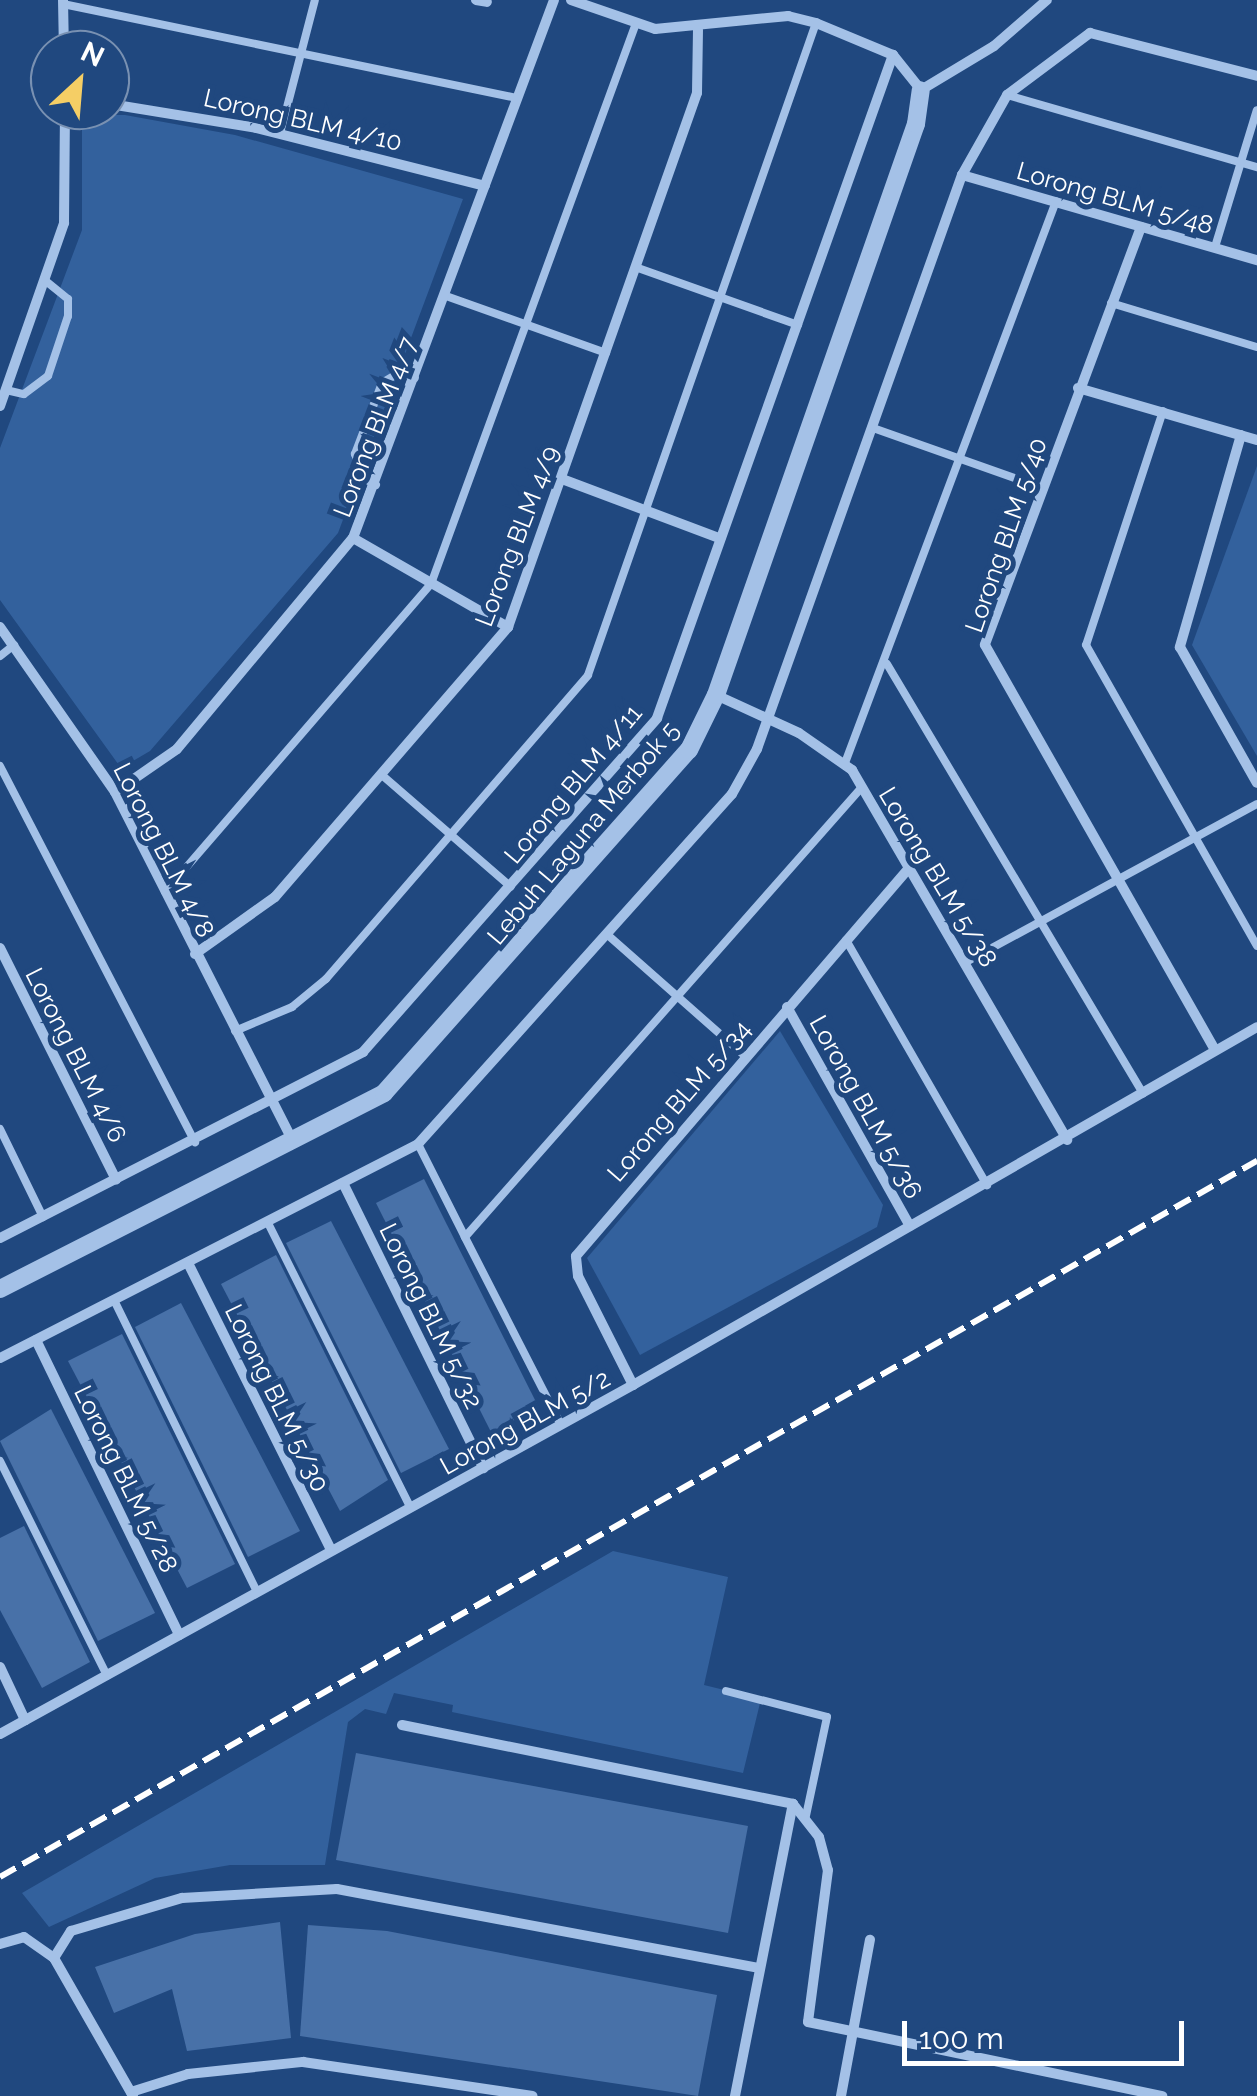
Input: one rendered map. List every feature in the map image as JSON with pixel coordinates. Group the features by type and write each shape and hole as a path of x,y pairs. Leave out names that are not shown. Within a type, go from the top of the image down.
{"street":[{"name":"Lorong BLM 4/7","path":"115,792 177,749 353,538 416,378 554,0"},
{"path":"571,0 634,26 698,30 772,16 816,23 893,54 921,90 994,46 1046,0"},
{"path":"63,2 64,30"},
{"name":"Lorong BLM 4/9","path":"195,954 275,897 384,776 508,626 697,94 698,30"},
{"path":"0,1358 418,1144 610,937 732,794 768,716 962,174 1007,96 1090,32 1257,76"},
{"name":"Lorong BLM 4/11","path":"0,1238 273,1103 363,1052 657,718 719,538 800,326 893,54"},
{"name":"Lebuh Laguna Merbok 5","path":"0,1290 293,1142 410,1072 670,774 716,694 916,124 921,90"},
{"name":"Lorong BLM 4/10","path":"130,108 280,134 485,186"},
{"path":"0,406 64,223 65,130"},
{"name":"Lorong BLM 5/48","path":"962,174 1257,260"},
{"name":"Lorong BLM 5/40","path":"1141,227 985,645 1215,1050"},
{"path":"1078,388 1257,440"},
{"path":"1242,435 1180,647 1257,783"},
{"path":"562,479 719,538"},
{"path":"353,538 508,626"},
{"name":"Lorong BLM 4/8","path":"0,627 115,792 293,1142"},
{"name":"Lorong BLM 5/38","path":"716,694 768,716 846,763 1067,1140"},
{"name":"Lorong BLM 5/34","path":"634,1385 578,1276 576,1256 910,868"},
{"name":"Lorong BLM 4/6","path":"0,948 116,1180"},
{"name":"Lorong BLM 5/36","path":"788,1007 910,1226"},
{"name":"Lorong BLM 5/2","path":"0,1734 634,1385 1067,1140 1257,1027"},
{"name":"Lorong BLM 5/32","path":"343,1183 482,1468"},
{"name":"Lorong BLM 5/30","path":"188,1263 331,1550"},
{"name":"Lorong BLM 5/28","path":"36,1340 179,1635"},
{"path":"0,1667 25,1720"},
{"path":"402,1725 794,1804 806,1816 828,1870 804,2013 816,2027 1162,2096"},
{"path":"735,2096 794,1804"},
{"path":"54,1958 71,1930 93,1922 182,1898 279,1887 422,1902 760,1968"},
{"path":"0,1944 24,1937 54,1958 132,2094 188,2074 302,2062 533,2096"},
{"path":"840,2096 870,1940"}],"lane":[{"path":"280,134 315,0"},
{"path":"63,2 518,98"},
{"path":"235,1031 307,998 580,689 816,23"},
{"path":"165,892 431,584 634,26"},
{"path":"1007,96 1257,167"},
{"path":"1216,248 1257,110"},
{"path":"846,763 887,664 958,458 1056,201"},
{"path":"638,268 800,326"},
{"path":"6,390 24,394 48,376 68,316 68,300 46,281"},
{"path":"446,296 607,354"},
{"path":"1111,303 1257,347"},
{"path":"376,485 364,479 355,454 382,384 400,372 416,378"},
{"path":"1162,411 1086,645 1257,946"},
{"path":"873,428 1042,488"},
{"path":"0,656 14,646"},
{"path":"887,664 1036,921 1144,1094"},
{"path":"0,766 194,1142"},
{"path":"384,776 512,887"},
{"path":"465,1237 682,999 862,788"},
{"path":"966,962 1257,804"},
{"path":"610,937 745,1056"},
{"path":"846,940 987,1185"},
{"path":"0,1129 43,1217"},
{"path":"418,1144 561,1425"},
{"path":"268,1223 410,1507"},
{"path":"114,1300 257,1592"},
{"path":"0,1461 108,1677"},
{"path":"726,1691 827,1717 806,1816"}],"shaded area":[{"path":"130,116 235,135 463,199 338,533 150,751 121,768 0,600 0,448 82,230 82,130 130,130"},
{"path":"1257,466 1257,756 1192,645"},
{"path":"780,1031 883,1205 877,1227 640,1355 587,1258"},
{"path":"613,1551 728,1577 704,1685 761,1699 743,1773 452,1712 453,1705 394,1693 386,1714 365,1709 348,1722 325,1865 230,1865 155,1878 49,1927 22,1893"}],"building":[{"path":"424,1179 539,1408 491,1432 376,1203"},
{"path":"331,1221 449,1449 401,1473 286,1243"},
{"path":"276,1255 388,1480 340,1511 221,1284"},
{"path":"181,1303 300,1531 248,1557 135,1327"},
{"path":"122,1334 235,1564 187,1588 68,1361"},
{"path":"51,1409 155,1613 98,1641 0,1441"},
{"path":"24,1526 90,1662 42,1688 0,1610 0,1538"},
{"path":"356,1753 748,1826 728,1933 336,1860"},
{"path":"280,1922 291,2038 187,2051 172,1989 114,2013 95,1967 195,1934"},
{"path":"308,1925 387,1931 717,1995 698,2096 300,2036"}],"railway":[{"path":"0,1877 1257,1161"}]}
